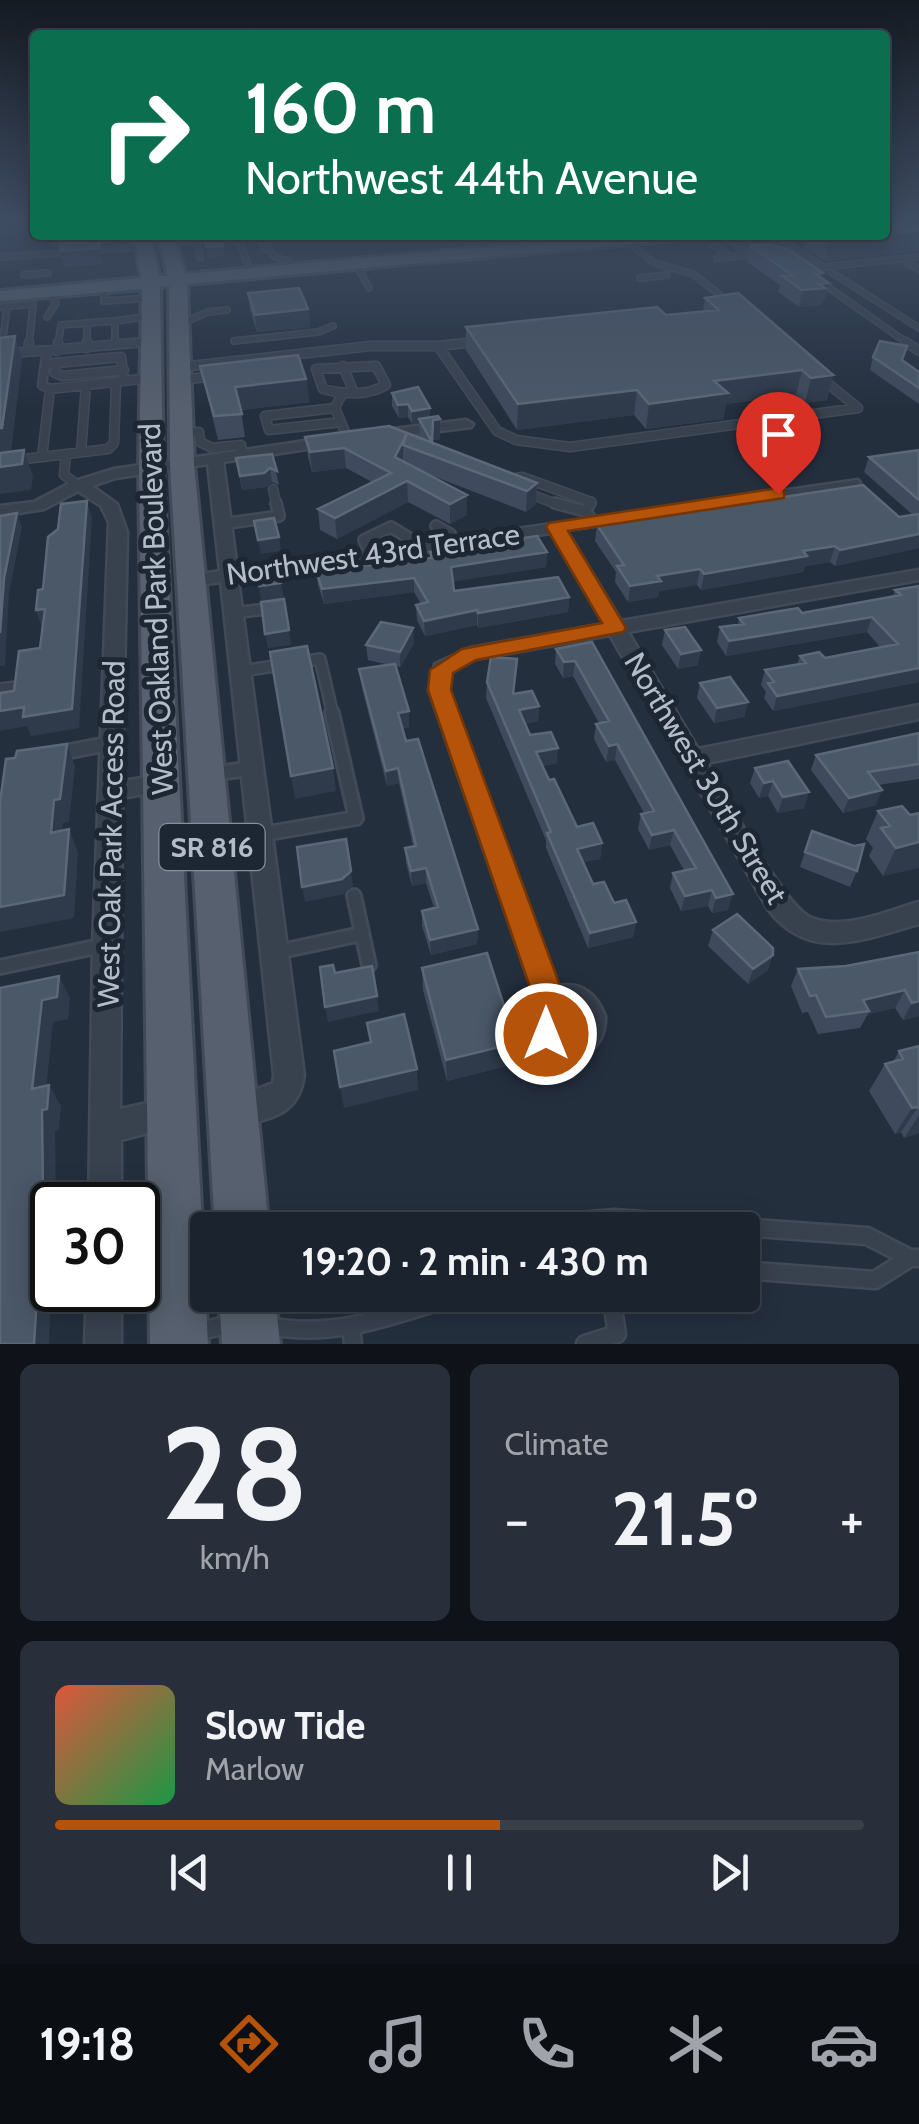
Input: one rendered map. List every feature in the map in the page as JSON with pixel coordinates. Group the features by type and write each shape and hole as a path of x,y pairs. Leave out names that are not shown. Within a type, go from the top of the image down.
{"main road":[{"name":"West Oakland Park Boulevard","path":"150,283 150,378 192,581 206,776 254,1107 244,1212"},
{"path":"151,292 157,283"},
{"name":"West Oakland Park Boulevard","path":"166,466 181,433 175,283"},
{"path":"0,286 151,292"},
{"path":"2,303 49,288 106,286 151,292"},
{"name":"West Oakland Park Boulevard","path":"178,1340 162,783 192,581"}],"street":[{"path":"0,511 38,506 78,486 166,466 466,424"},
{"path":"215,459 222,524 192,581 234,614 290,1075 287,1091 254,1107"},
{"name":"Northwest 43rd Terrace","path":"117,592 556,527 589,516 852,483"},
{"name":"West Oak Park Access Road","path":"78,486 118,510 106,945 105,1182"},
{"name":"Northwest 30th Street","path":"556,527 777,902 797,924 820,933 848,931 919,914"},
{"path":"550,1002 440,690 442,670 470,654 919,575"},
{"path":"694,758 919,712"},
{"path":"111,790 162,783"},
{"path":"106,1128 172,1112"},
{"path":"103,1344 104,1312"}],"lane":[{"path":"40,283 49,288 56,304 47,317"},
{"path":"365,283 368,288"},
{"path":"704,283 737,309 724,310"},
{"path":"822,283 919,351"},
{"path":"848,283 919,328"},
{"path":"28,347 33,304 49,288"},
{"path":"57,351 60,325 114,321 151,292"},
{"path":"33,304 2,303 0,354 28,347 57,351 150,342"},
{"path":"179,324 208,312 227,310"},
{"path":"114,321 115,346"},
{"path":"86,348 87,323"},
{"path":"234,341 318,332 334,326"},
{"path":"180,373 286,356 402,344 438,346 488,341"},
{"path":"283,345 286,356"},
{"path":"438,346 497,431 516,440 570,447 858,408 813,371"},
{"path":"47,351 42,386 50,389 150,378"},
{"path":"0,462 108,448 114,444 124,370 121,357 45,364"},
{"path":"57,363 55,373 62,376 124,370"},
{"path":"343,366 354,393"},
{"path":"306,367 376,366 386,385 342,394 323,389 316,369"},
{"path":"180,373 230,374"},
{"path":"80,452 86,385"},
{"path":"42,457 50,389"},
{"path":"342,394 335,408 348,439"},
{"path":"335,408 265,416 269,430 341,422"},
{"path":"181,433 199,432 200,442 212,448 241,445 243,456"},
{"path":"66,454 64,475 78,486"},
{"path":"522,477 591,502 589,516 512,486 508,480 522,477"},
{"path":"852,483 866,496"},
{"path":"222,524 278,516 273,489"},
{"path":"436,526 450,534 454,542"},
{"path":"234,614 285,606"},
{"path":"242,671 320,658 356,818 263,834"},
{"path":"0,689 16,686"},
{"path":"38,757 112,742"},
{"path":"206,776 252,768"},
{"path":"354,896 369,965"},
{"path":"276,952 361,934"},
{"path":"0,967 106,945"},
{"path":"760,1231 867,1236 914,1258"},
{"path":"760,1271 875,1280 914,1258"},
{"path":"178,1340 261,1314 295,1335 352,1336 414,1312"},
{"path":"585,1344 617,1334 614,1312"}],"building":[{"path":"792,283 829,283 818,284 825,288 802,290"},
{"path":"299,288 308,309 255,315 248,293"},
{"path":"738,293 833,375 811,378 802,370 714,381 728,393 649,404 637,390 518,404 466,327 657,307 666,315 719,310 705,298"},
{"path":"15,336 2,428 0,428 0,338"},
{"path":"880,341 907,346 902,360 919,372 919,388 873,357"},
{"path":"298,355 306,379 235,387 242,414 214,416 200,366"},
{"path":"418,387 430,408 412,411 408,404 398,405 392,393"},
{"path":"419,419 440,419 433,420 432,442"},
{"path":"389,426 407,433 395,457 467,495 450,504 407,481 335,518 318,509 391,473 344,448 310,452 305,437"},
{"path":"407,433 537,483 527,491 403,445"},
{"path":"24,450 22,464 0,467 0,453"},
{"path":"919,450 919,500 869,457"},
{"path":"272,454 277,471 270,468 264,473 240,476 236,458"},
{"path":"863,485 899,517 919,514 919,534 840,550 835,546 803,551 807,556 704,574 700,569 657,576 661,581 630,586 617,566 624,565 597,525"},
{"path":"87,501 72,709 23,717 24,707 0,711 0,693 14,691 19,651 40,648 45,609 36,610 38,590 43,589 48,537 58,529 61,504"},
{"path":"17,513 4,578 0,633 0,516"},
{"path":"274,518 279,537 258,540 254,521"},
{"path":"537,536 547,552 451,567 454,591 558,577 569,597 424,621 416,605 428,602 414,578 322,589 316,571 432,558 430,552"},
{"path":"280,576 281,583 259,586 258,579"},
{"path":"919,586 919,668 777,696 768,683 774,682 765,670 806,663 800,656 819,652 825,658 898,644 872,617 729,641 720,627 744,624 739,618 798,608 802,613 901,595 895,590"},
{"path":"284,599 289,630 265,634 261,602"},
{"path":"381,622 413,628 400,652 366,645"},
{"path":"685,627 701,650 681,654 665,630"},
{"path":"592,642 733,894 716,898 712,890 685,896 673,873 696,868 674,830 652,835 641,814 654,811 617,744 609,746 596,724 609,721 575,661 564,662 556,649"},
{"path":"307,646 333,768 291,776 270,652"},
{"path":"491,657 517,659 513,694 532,691 539,706 519,710 530,735 551,732 558,748 536,752 577,827 593,823 602,843 577,849 593,884 604,882 614,903 626,900 636,922 590,933 487,682"},
{"path":"395,664 409,711 398,713 406,741 418,739 478,929 430,940 422,911 438,907 426,868 411,871 405,848 416,846 398,768 386,771 359,669"},
{"path":"730,677 748,702 717,708 700,683"},
{"path":"919,733 919,764 868,772 882,790 849,798 816,755"},
{"path":"67,744 51,833 69,829 64,895 0,907 0,802 6,759 15,758 17,751"},
{"path":"788,761 809,792 783,797 773,781 764,783 755,768"},
{"path":"902,806 910,815 919,813 919,842 896,848 881,828 890,826 878,811"},
{"path":"812,831 854,846 864,844 857,871 805,852"},
{"path":"346,839 351,871 342,879 302,887 297,847"},
{"path":"737,914 773,948 773,955 753,969 713,930"},
{"path":"919,952 919,1001 912,1003 905,990 863,1000 869,1011 826,1017 816,995 810,996 798,969 846,966"},
{"path":"487,953 516,1043 446,1060 422,968"},
{"path":"333,965 335,973 372,966 377,996 325,1007 320,967"},
{"path":"59,976 57,997 42,1000 32,1089 49,1085 47,1109 42,1110 43,1182 30,1182 30,1312 36,1312 34,1344 0,1344 0,988"},
{"path":"404,1014 417,1069 340,1087 334,1051 371,1042 367,1023"},
{"path":"919,1046 919,1108 912,1108 885,1064 903,1059 899,1051"}],"route":[{"path":"546,1034 542,1015 550,1002 440,690 442,670 470,654 616,628 556,527 778,494"}]}
